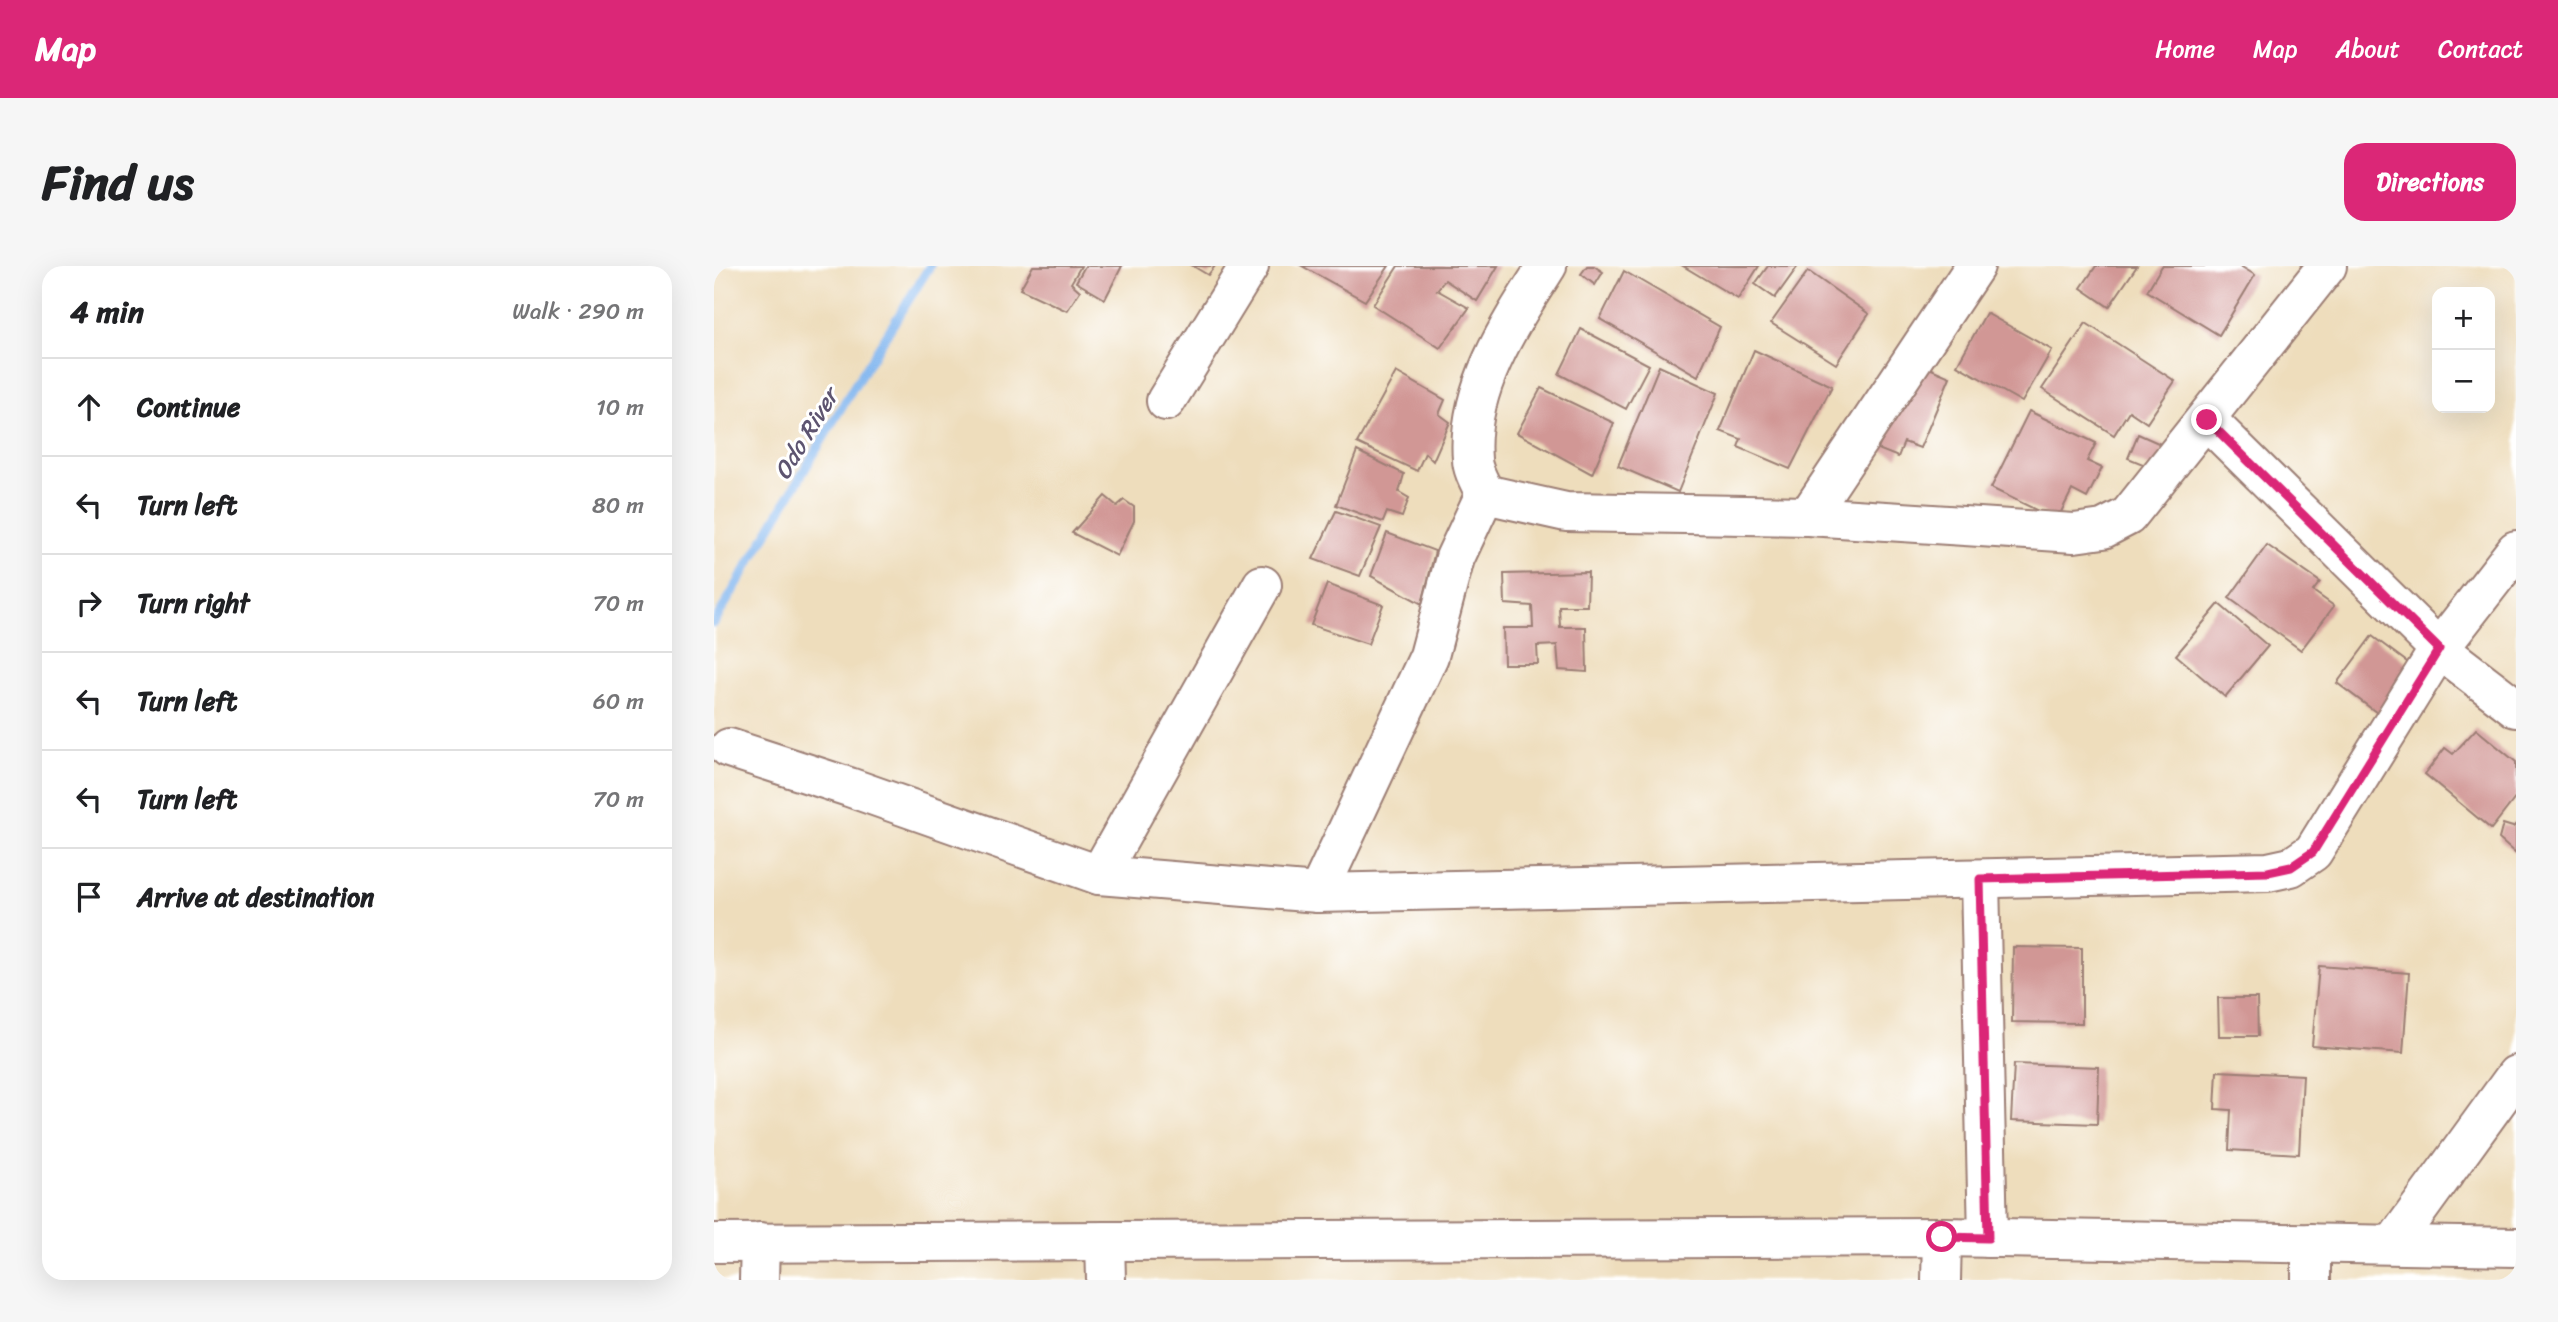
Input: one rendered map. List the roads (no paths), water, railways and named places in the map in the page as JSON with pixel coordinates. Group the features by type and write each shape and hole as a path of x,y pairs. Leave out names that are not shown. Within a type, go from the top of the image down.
{"street":[{"path":"1166,401 1249,266"},
{"path":"1318,893 1429,656 1455,558 1485,494 1471,460 1475,406 1510,324 1547,266"},
{"path":"1808,516 1975,266"},
{"path":"1485,494 1566,512 1808,516 2074,533 2103,529 2128,516 2327,266"},
{"path":"2207,420 2439,649 2516,708"},
{"path":"729,748 1099,874 1318,893 2268,872 2291,867 2313,852 2439,649 2516,550"},
{"path":"1099,874 1262,585"},
{"path":"1980,879 1988,1238"},
{"path":"2394,1243 2516,1075"},
{"path":"1941,1280 1942,1237"},
{"path":"714,1243 1942,1237 2311,1261 2394,1243 2516,1247"},
{"path":"1105,1241 1106,1280"},
{"path":"760,1242 760,1280"}],"waterway":[{"name":"Odo River","path":"714,623 853,388 930,266"}]}
